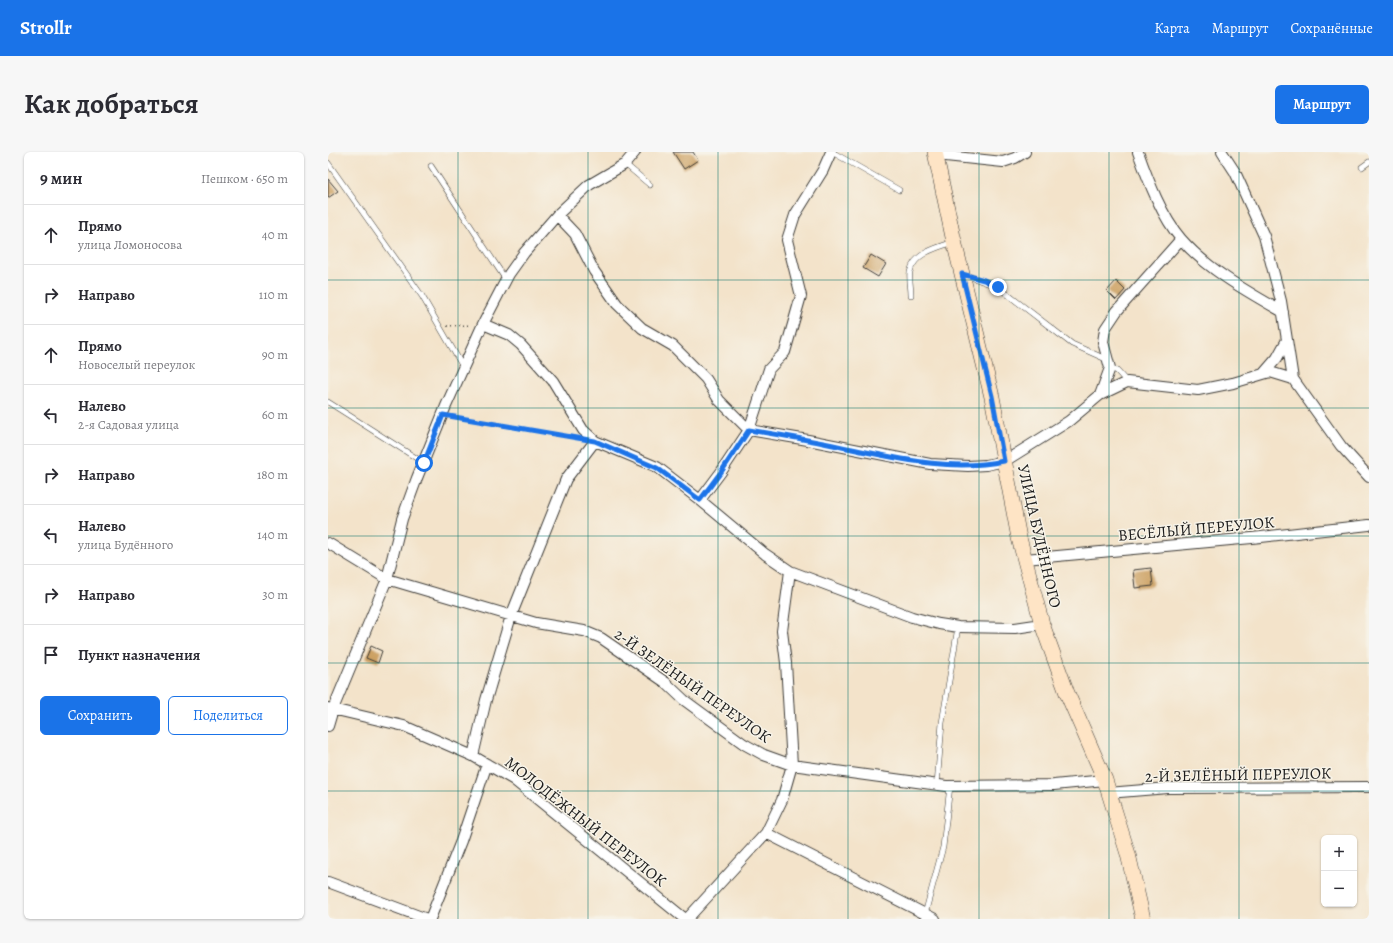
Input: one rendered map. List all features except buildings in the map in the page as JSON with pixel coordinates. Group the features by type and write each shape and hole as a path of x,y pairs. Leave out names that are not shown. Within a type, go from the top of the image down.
{"main road":[{"name":"УЛИЦА БУДЁННОГО","path":"936,154 962,274 992,396 1019,538 1042,624 1067,693 1106,786 1128,854 1143,919"}],"street":[{"path":"328,726 331,709 387,579 402,519 443,415 483,324 506,280 524,253 558,215 589,185 625,164 635,152"},
{"path":"700,500 749,430 770,369 785,352 801,296 787,240 795,215 831,152"},
{"path":"936,154 1003,162 1026,152"},
{"path":"1138,152 1146,173 1166,215 1181,239 1212,266 1283,312"},
{"path":"1222,152 1235,172 1264,236 1283,312 1293,379 1341,446 1369,477"},
{"path":"558,215 575,234 594,271 617,304 642,328 673,346 706,379 719,400 749,430 930,464 968,466 1004,461 1068,420 1100,395 1127,382 1198,390 1233,383 1264,373 1276,373 1293,379"},
{"path":"1100,395 1109,364 1103,342 1109,323 1117,311 1181,239"},
{"path":"483,324 509,335 521,345 553,382 584,430 595,441 657,468 700,500 765,554 790,571 912,617 958,627 1015,628 1042,624"},
{"path":"1264,373 1277,358 1287,340"},
{"path":"473,756 486,700 511,616 566,479 595,441"},
{"name":"ВЕСЁЛЫЙ ПЕРЕУЛОК","path":"1025,559 1252,538 1369,525"},
{"name":"2-Й ЗЕЛЁНЫЙ ПЕРЕУЛОК","path":"328,543 387,579 536,623 584,630 601,638 665,682 684,700 744,744 764,755 792,765 950,786 1054,785 1168,788 1369,788"},
{"path":"686,919 766,833 782,800 792,765 786,663 782,631 790,571"},
{"name":"МОЛОДЁЖНЫЙ ПЕРЕУЛОК","path":"331,709 404,726 473,756 487,764 514,780 686,919"},
{"path":"328,882 429,919 461,841 487,764"},
{"path":"766,833 935,919"}],"lane":[{"path":"831,152 899,190"},
{"path":"1362,167 1369,162"},
{"path":"328,163 422,296 464,369"},
{"path":"625,164 650,185"},
{"path":"432,166 506,280"},
{"path":"911,295 910,272 919,258 934,248 955,242"},
{"path":"962,274 984,280 998,287 1072,344 1109,364 1117,370 1127,382"},
{"path":"328,402 424,463"},
{"path":"937,785 942,724 958,627"},
{"path":"925,914 943,847 950,786"}],"path":[{"path":"439,326 483,324"},
{"path":"443,415 595,441"}],"route":[{"path":"424,463 443,415 595,441 657,468 700,500 749,430 930,464 968,466 986,465 1004,461 992,396 962,274 984,280 998,287"}]}
